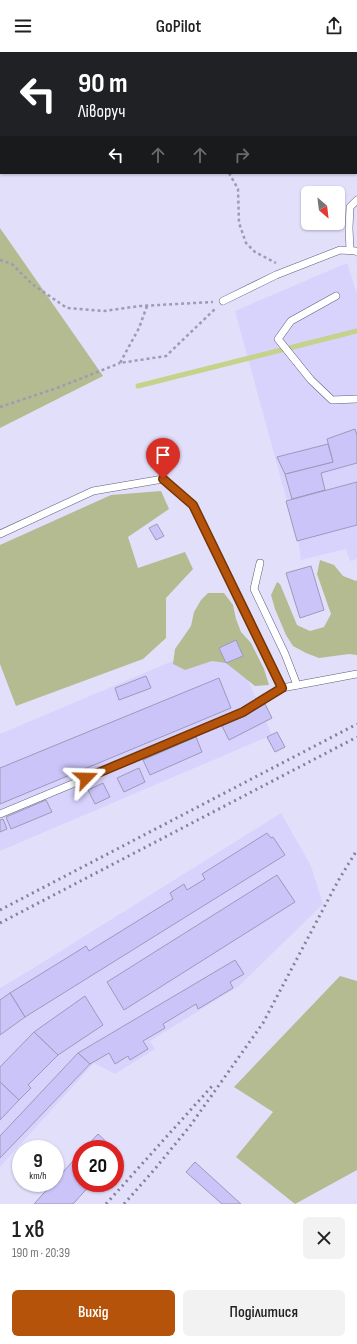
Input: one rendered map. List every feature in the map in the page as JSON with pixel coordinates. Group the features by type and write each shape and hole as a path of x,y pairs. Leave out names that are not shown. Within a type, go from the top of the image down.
{"lane":[{"path":"223,301 284,272 340,250 354,251 349,228 350,207 357,200"},
{"path":"336,296 291,321 278,339 311,380 332,400 357,400"},
{"path":"0,534 92,491 163,479 193,505 282,688"},
{"path":"260,563 254,589 285,654 297,685"},
{"path":"0,814 243,712 282,688 357,674"}],"path":[{"path":"230,174 238,188 240,223 246,243 255,252 280,266 284,272"},
{"path":"0,260 12,264 32,284 67,308 104,311 147,306 223,301"},
{"path":"0,407 57,388 120,363 166,356 223,301"},
{"path":"120,363 139,328 147,306"}],"shaded area":[{"path":"347,263 357,294 357,559 350,561 346,549 301,560 299,545 235,311"},
{"path":"229,637 272,735 0,851 0,734"},
{"path":"281,813 311,866 323,904 239,986 150,1041 155,1049 115,1074 94,1063 24,1140 12,1140 12,1154 0,1167 0,988"}],"green space":[{"path":"0,228 103,376 0,428"},
{"path":"161,491 169,509 128,537 138,568 185,552 193,569 166,598 166,638 143,659 16,706 0,664 0,545 111,495"},
{"path":"320,560 334,565 343,576 356,581 357,580 357,655 349,654 319,658 293,646 286,635 275,609 271,595 277,582 280,584 297,625 310,631 324,627 331,614 317,574"},
{"path":"208,593 224,593 233,605 241,632 251,643 264,669 269,685 255,686 226,663 212,661 185,670 173,664 175,649 191,626 194,612 201,600"},
{"path":"340,976 357,981 357,1170 295,1204 236,1157 273,1112 234,1087"}],"building":[{"path":"355,429 357,435 357,463 321,473 325,490 292,499 285,474 333,462 327,439"},
{"path":"328,444 333,462 285,474 277,457"},
{"path":"357,482 357,525 297,541 286,501"},
{"path":"157,524 164,536 156,540 149,528"},
{"path":"311,566 324,610 300,618 286,573"},
{"path":"236,640 243,656 226,663 219,648"},
{"path":"146,676 151,688 119,700 115,688"},
{"path":"219,678 231,708 0,804 0,768"},
{"path":"265,704 272,718 229,740 222,726"},
{"path":"277,732 285,747 275,752 267,737"},
{"path":"196,737 202,752 150,775 143,760"},
{"path":"139,768 145,782 124,792 117,778"},
{"path":"103,783 110,797 95,804 88,790"},
{"path":"46,800 52,812 11,829 6,817"},
{"path":"3,819 7,829 0,832 0,820"},
{"path":"267,833 271,838 273,837 285,855 25,1017 10,993 86,946 89,951 173,899 170,893 184,884 187,890 205,879 202,874"},
{"path":"277,875 295,902 124,1010 107,982"},
{"path":"235,960 244,974 230,982 233,988 198,1009 196,1004 163,1024 165,1028 143,1041 148,1049 130,1060 128,1056 115,1064 109,1053 90,1064 78,1053"},
{"path":"10,993 25,1017 0,1035 0,1000"},
{"path":"85,996 103,1025 58,1055 34,1032"},
{"path":"34,1032 58,1055 28,1085 31,1088 19,1100 0,1082 0,1067"},
{"path":"78,1053 90,1064 17,1140 12,1140 12,1145 0,1158 0,1136"},
{"path":"0,1082 19,1100 0,1120"},
{"path":"98,1134 104,1140 92,1140"},
{"path":"72,1162 72,1192 84,1192 73,1204 34,1204 45,1192 64,1192 64,1171"},
{"path":"195,1162 241,1204 222,1204 186,1172"}],"waterway":[{"path":"138,386 357,331"}],"railway":[{"path":"0,910 357,724"},
{"path":"0,923 357,737"},
{"path":"124,1204 190,1126 263,1023 338,881 357,850"},
{"path":"106,1204 213,1085"}],"route":[{"path":"86,778 243,712 282,688 193,505 163,479"}]}
